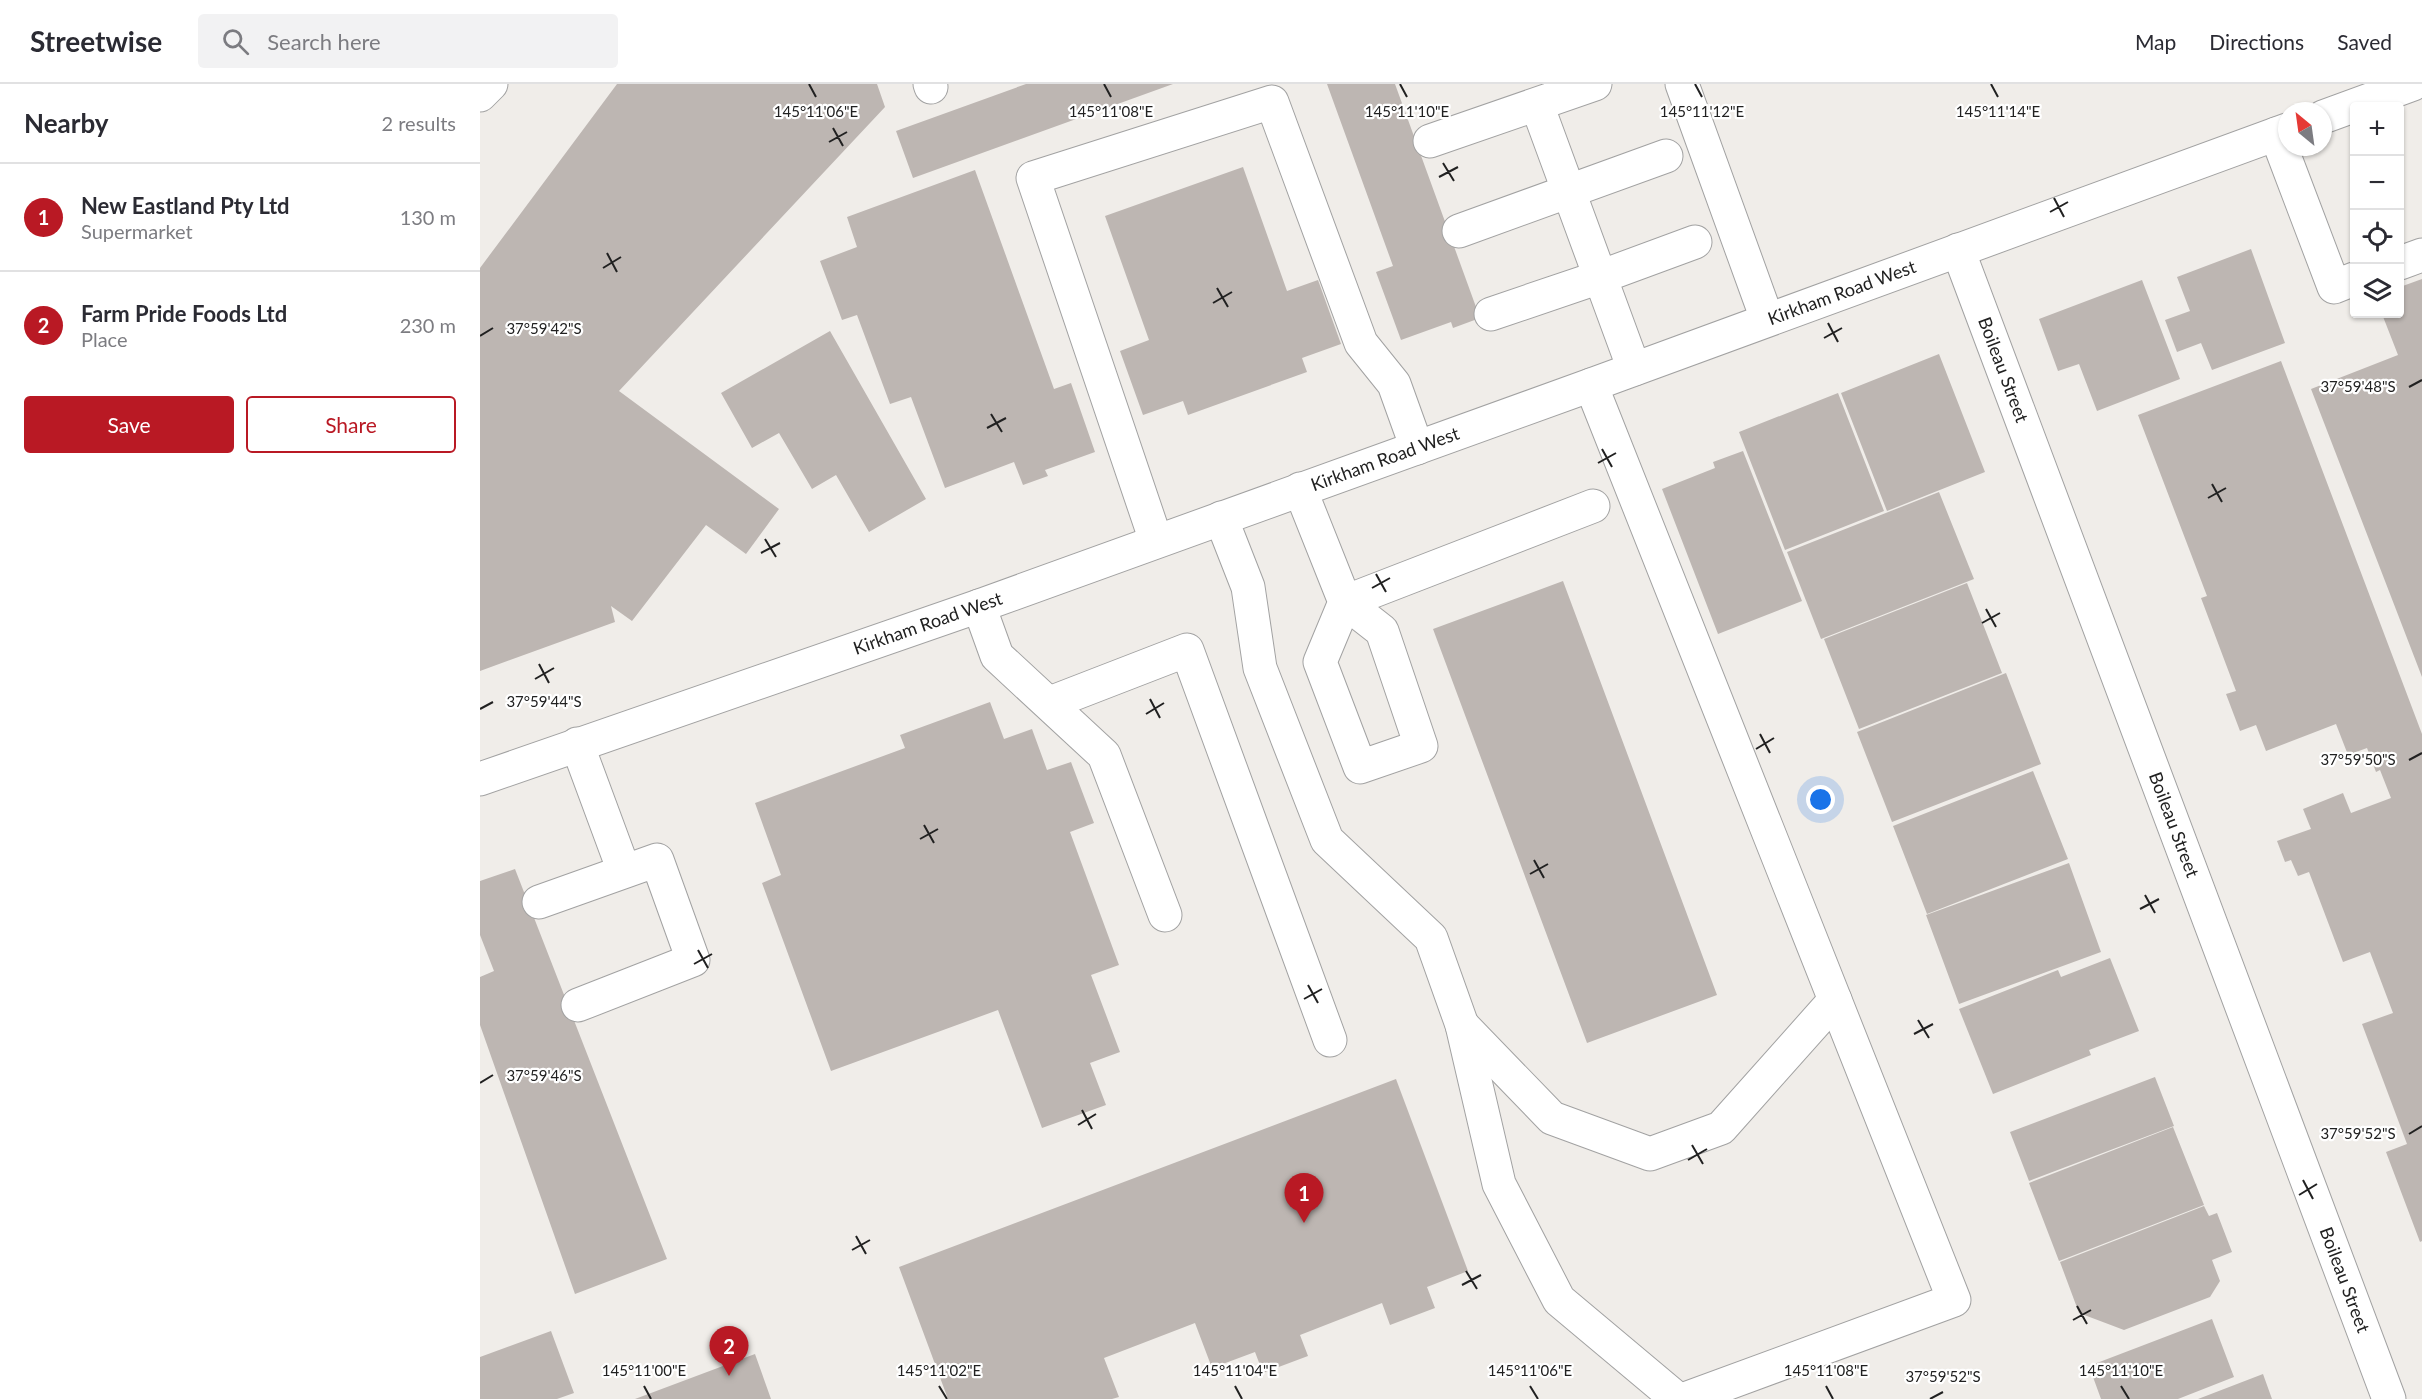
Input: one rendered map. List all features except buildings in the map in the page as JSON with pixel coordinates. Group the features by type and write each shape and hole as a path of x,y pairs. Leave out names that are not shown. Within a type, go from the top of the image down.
{"street":[{"path":"480,95 491,84"},
{"path":"1430,141 1595,84"},
{"path":"1682,84 1767,319"},
{"path":"2332,114 2413,84"},
{"path":"1156,541 1033,178 1272,102 1361,343 1394,384 1417,448"},
{"path":"1537,105 1634,369"},
{"name":"Kirkham Road West","path":"480,779 979,606 2278,133"},
{"path":"1459,231 1666,156"},
{"path":"2290,156 2334,287 2350,281"},
{"path":"1491,314 1695,242"},
{"name":"Boileau Street","path":"1958,250 2389,1399"},
{"path":"2404,262 2422,255"},
{"path":"1591,385 1954,1300 1685,1399"},
{"path":"1300,489 1345,602 1593,506"},
{"path":"1221,518 1248,587 1260,668 1327,840 1431,938 1462,1024 1499,1184 1559,1300 1677,1399"},
{"path":"979,606 997,656 1104,755 1166,915"},
{"path":"1050,703 1187,650 1330,1040"},
{"path":"577,744 624,871"},
{"path":"539,902 657,860 693,960 578,1005"},
{"path":"1462,1024 1552,1118 1650,1154 1721,1128 1835,1000"}],"place":[{"name":"New Eastland Pty Ltd","path":"1304,1223"},
{"name":"Farm Pride Foods Ltd","path":"729,1376"}]}
